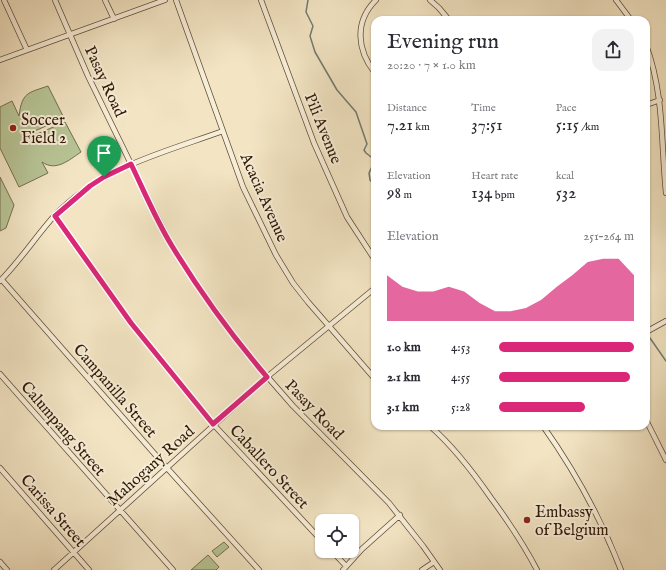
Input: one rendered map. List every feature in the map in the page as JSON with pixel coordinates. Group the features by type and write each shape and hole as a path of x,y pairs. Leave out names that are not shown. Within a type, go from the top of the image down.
{"street":[{"path":"4,0 27,50"},
{"name":"Pasay Road","path":"55,0 131,164 171,244 192,278 227,327 267,377 293,406 370,482 400,515 440,570"},
{"path":"105,0 114,19"},
{"path":"0,60 164,0"},
{"name":"Acacia Avenue","path":"176,0 243,187 276,255 293,283 328,327 371,375"},
{"name":"Pili Avenue","path":"261,0 314,143 347,217 371,254"},
{"path":"371,67 364,57 360,39 360,31 364,17 376,0"},
{"path":"430,0 440,8 446,16"},
{"path":"616,0 628,16"},
{"path":"650,56 660,100 666,193"},
{"path":"650,104 660,100"},
{"path":"1,280 55,216 90,186 104,177 131,164 223,131"},
{"name":"Caballero Street","path":"55,216 131,323 213,424 315,533"},
{"name":"Campanilla Street","path":"1,280 259,570"},
{"name":"Mahogany Road","path":"54,570 167,468 213,424 267,377 371,291"},
{"path":"650,330 666,321"},
{"name":"Calumpang Street","path":"0,374 172,570"},
{"path":"650,428 666,460"},
{"path":"435,430 447,441 473,472 505,517 537,570"},
{"path":"546,430 576,476 621,570"},
{"name":"Carissa Street","path":"0,468 89,570"},
{"path":"337,558 345,568 362,548 400,515"},
{"path":"0,562 7,570"},
{"path":"422,570 434,562"}],"green space":[{"path":"48,86 64,118 28,134 30,137 65,122 81,152 62,164 52,166 42,162 48,173 19,187 0,148 0,107 12,101 19,116 24,98 35,90"},
{"path":"0,177 14,205 6,228 0,231"},
{"path":"224,542 229,547 217,557 212,551"},
{"path":"208,555 219,567 216,570 191,570"}],"waterway":[{"path":"308,0 306,12 313,26 310,36 315,52 337,90 356,112 367,144 364,150 371,157"},
{"path":"371,169 369,173 371,181"},
{"path":"650,338 666,361"}],"place":[{"name":"Soccer Field 2","path":"13,128"},
{"name":"Embassy of Belgium","path":"527,520"}],"route":[{"path":"131,164 171,244 192,278 244,350 267,377 213,424 131,323 55,216 79,194 104,177 131,164"}]}
